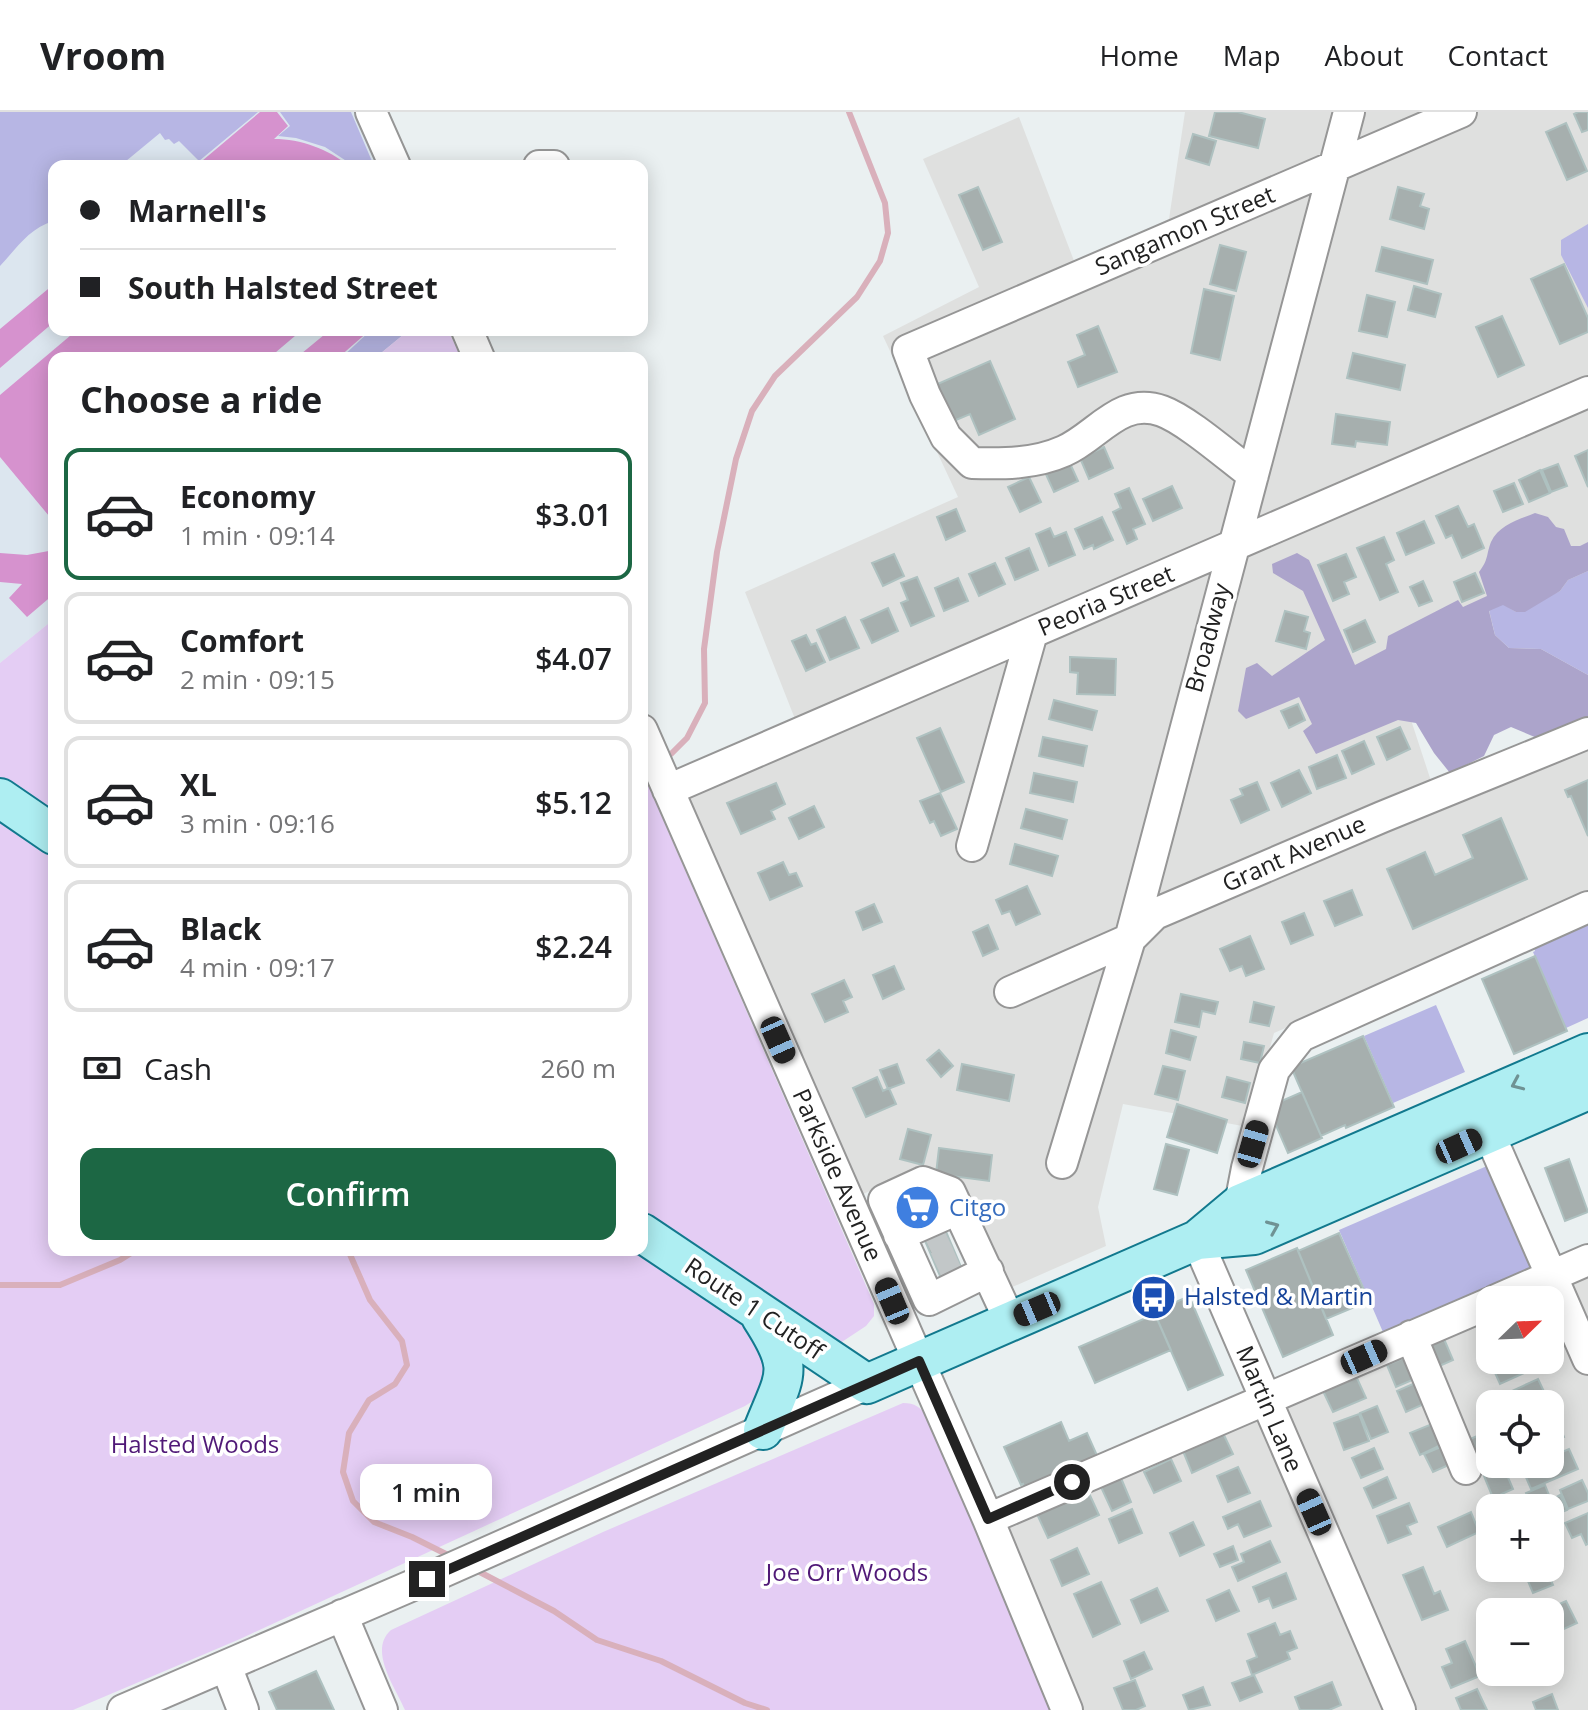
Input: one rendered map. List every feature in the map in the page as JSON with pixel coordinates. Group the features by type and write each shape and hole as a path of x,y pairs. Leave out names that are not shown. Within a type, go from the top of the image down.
{"main road":[{"path":"0,798 48,831"},
{"path":"1197,1240 1254,1235 1482,1118 1588,1053"},
{"path":"867,1384 1197,1240 1240,1204 1482,1118 1588,1090"},
{"name":"Route 1 Cutoff","path":"648,1237 867,1384"},
{"path":"757,1311 780,1347 785,1371 763,1430"}],"street":[{"path":"371,112 392,160"},
{"name":"Broadway","path":"1062,1163 1130,939 1349,112"},
{"name":"Sangamon Street","path":"1253,475 1172,415 1144,406 1130,408 1110,418 1065,450 1042,458 1005,465 972,463 946,437 925,395 908,350 1461,112"},
{"name":"Peoria Street","path":"668,790 1588,392"},
{"path":"972,846 1032,633"},
{"name":"Grant Avenue","path":"1010,992 1130,939 1155,914 1588,733"},
{"name":"Parkside Avenue","path":"648,744 988,1519 1067,1710"},
{"path":"1240,1204 1274,1070 1301,1036 1588,907"},
{"path":"1482,1118 1588,1359"},
{"name":"Martin Lane","path":"1197,1240 1400,1710"},
{"path":"876,1263 939,1251"},
{"path":"939,1251 1010,1321"},
{"path":"892,1301 939,1251"},
{"path":"1528,1286 1588,1260"},
{"path":"988,1519 1476,1309"},
{"path":"1411,1336 1466,1469"},
{"path":"123,1710 867,1384"},
{"path":"342,1615 382,1710"},
{"path":"226,1666 243,1710"}],"shaded area":[{"path":"0,112 354,112 375,160 48,160 48,336 402,336 382,352 48,352 48,624 0,663"},
{"path":"0,112 258,112 200,160 179,141 174,144 169,139 165,140 160,133 127,160 48,160 48,223 30,234 0,266"},
{"path":"260,112 277,112 288,126 274,139 314,146 340,160 203,160"},
{"path":"280,112 351,112 371,160 345,160 325,147 278,136 290,126"},
{"path":"1185,112 1588,112 1588,581 1393,665 1431,781 1588,719 1588,898 1274,1033 1248,1127 1123,1104 1098,1207 1106,1246 1010,1288 910,1172 857,1197 679,774 795,719 745,592 958,497 883,336 979,287 923,159 1019,117 1076,266 1169,219"},
{"path":"1588,224 1588,308 1561,255 1561,240"},
{"path":"48,289 48,327 0,368 0,329"},
{"path":"70,336 295,336 276,352 51,352"},
{"path":"323,336 363,336 345,352 303,352"},
{"path":"365,336 402,336 382,352 347,352"},
{"path":"48,354 48,515 0,457 0,395"},
{"path":"1535,513 1548,517 1556,527 1564,529 1571,546 1588,542 1588,571 1568,580 1560,591 1525,612 1516,612 1503,605 1489,611 1495,635 1509,648 1541,649 1588,675 1588,719 1537,738 1511,727 1494,735 1484,756 1450,773 1416,723 1398,720 1316,754 1303,731 1312,724 1299,697 1246,719 1238,711 1246,668 1257,663 1272,676 1325,640 1303,591 1273,573 1272,564 1297,553 1309,560 1355,665 1386,649 1388,636 1458,600 1463,607 1487,596 1479,572 1494,536 1504,527"},
{"path":"48,551 48,599 27,617 9,598 22,584 0,582 0,553 27,555"},
{"path":"1588,571 1588,675 1541,649 1509,648 1495,635 1489,610 1503,604 1516,612 1560,591 1568,580"},
{"path":"1588,914 1588,1018 1566,1028 1533,952 1532,942"},
{"path":"1436,1005 1465,1072 1393,1103 1364,1036"},
{"path":"1487,1166 1533,1269 1497,1286 1476,1286 1476,1296 1386,1339 1339,1230"},
{"path":"1588,1266 1588,1710 1083,1710 1002,1525 1476,1315 1476,1374 1564,1374 1564,1286 1542,1286"}],"green space":[{"path":"402,336 451,336 458,352 382,352"},
{"name":"Halsted Woods","path":"48,624 48,1256 648,1256 648,785 874,1304 874,1316 866,1326 745,1406 240,1639 73,1710 0,1710 0,663"},
{"name":"Joe Orr Woods","path":"903,1403 917,1406 927,1416 1050,1710 405,1710 383,1658 382,1648 391,1630 603,1532"}],"building":[{"path":"1215,112 1238,112 1265,119 1258,148 1209,136"},
{"path":"1588,112 1588,130 1582,132 1574,114"},
{"path":"1566,123 1587,171 1567,180 1546,132"},
{"path":"1193,134 1216,141 1209,165 1186,158"},
{"path":"978,187 1002,242 983,250 959,195"},
{"path":"1398,187 1424,194 1420,206 1429,209 1424,229 1390,219"},
{"path":"1220,245 1246,252 1236,291 1210,284"},
{"path":"1382,247 1433,260 1427,284 1376,271"},
{"path":"1564,264 1588,318 1588,332 1560,344 1531,279"},
{"path":"1414,286 1441,294 1435,317 1408,310"},
{"path":"1204,289 1234,296 1220,360 1191,353"},
{"path":"1367,295 1395,302 1387,337 1359,331"},
{"path":"1502,316 1524,365 1498,377 1476,327"},
{"path":"1098,326 1117,372 1078,387 1068,362 1085,355 1077,335"},
{"path":"1353,353 1405,365 1400,390 1347,378"},
{"path":"990,361 1015,419 979,435 970,414 949,423 933,386"},
{"path":"1336,414 1390,422 1387,445 1356,441 1355,447 1332,444"},
{"path":"1104,447 1113,468 1089,479 1080,458"},
{"path":"1588,450 1588,487 1575,456"},
{"path":"1068,459 1078,481 1054,492 1044,470"},
{"path":"1558,464 1567,486 1551,492 1542,470"},
{"path":"1540,470 1550,493 1529,502 1519,480"},
{"path":"1029,477 1041,502 1020,512 1008,487"},
{"path":"1514,483 1523,504 1503,512 1494,491"},
{"path":"1172,486 1182,508 1153,521 1143,499"},
{"path":"1129,488 1145,524 1133,529 1137,539 1127,544 1113,512 1121,508 1115,494"},
{"path":"1458,506 1468,527 1474,524 1484,548 1462,558 1452,535 1446,538 1436,516"},
{"path":"956,509 965,531 946,540 937,517"},
{"path":"1102,517 1113,540 1094,549 1093,545 1084,549 1075,529"},
{"path":"1424,521 1434,543 1406,555 1397,533"},
{"path":"1050,528 1054,537 1066,532 1075,555 1049,566 1036,534"},
{"path":"1384,537 1394,560 1386,564 1398,592 1380,600 1357,548"},
{"path":"1029,548 1038,570 1015,580 1006,558"},
{"path":"894,554 904,576 883,586 872,563"},
{"path":"1346,554 1356,577 1344,582 1349,594 1333,601 1318,565"},
{"path":"995,563 1005,584 979,596 969,574"},
{"path":"1475,573 1484,593 1462,602 1454,582"},
{"path":"917,577 934,616 911,626 901,603 908,600 901,583"},
{"path":"958,578 968,601 944,611 935,588"},
{"path":"1423,581 1432,601 1419,606 1410,587"},
{"path":"888,608 898,631 872,643 861,620"},
{"path":"1285,611 1308,617 1304,631 1310,633 1306,649 1276,641"},
{"path":"845,617 859,648 830,660 817,630"},
{"path":"1365,620 1375,642 1353,652 1344,630"},
{"path":"806,635 811,645 816,643 825,662 806,671 792,641"},
{"path":"1070,657 1116,659 1115,695 1077,694 1078,673 1070,672"},
{"path":"1054,700 1097,711 1092,730 1049,719"},
{"path":"1298,704 1305,720 1289,728 1281,711"},
{"path":"1400,727 1410,749 1387,760 1377,737"},
{"path":"940,728 964,782 941,792 917,738"},
{"path":"1043,737 1087,746 1083,766 1039,756"},
{"path":"1364,741 1374,764 1352,774 1342,751"},
{"path":"1337,755 1346,778 1317,789 1309,767"},
{"path":"1299,770 1311,793 1282,807 1271,783"},
{"path":"1034,773 1077,782 1073,802 1030,793"},
{"path":"1588,780 1588,836 1571,796 1568,797 1565,790"},
{"path":"1257,782 1269,810 1241,823 1231,800 1243,795 1240,789"},
{"path":"776,783 785,804 771,811 775,819 741,834 727,803"},
{"path":"940,793 957,829 941,836 934,821 930,823 920,801"},
{"path":"814,806 824,827 799,839 789,818"},
{"path":"1026,809 1067,820 1062,839 1021,828"},
{"path":"1501,818 1527,879 1413,929 1387,869 1425,852 1435,875 1473,858 1463,835"},
{"path":"1015,844 1058,856 1052,876 1010,864"},
{"path":"783,862 789,875 796,873 802,886 770,900 758,873"},
{"path":"1027,886 1040,914 1016,925 1010,911 1002,914 996,900"},
{"path":"1352,890 1362,915 1335,926 1324,901"},
{"path":"874,904 882,922 863,930 856,912"},
{"path":"1304,913 1313,935 1291,944 1282,922"},
{"path":"988,925 998,949 983,956 973,932"},
{"path":"1250,936 1264,969 1246,976 1242,966 1230,971 1220,949"},
{"path":"1535,956 1567,1031 1514,1054 1482,979"},
{"path":"894,966 904,989 883,999 873,975"},
{"path":"844,980 852,997 843,1001 848,1012 825,1022 812,994"},
{"path":"1181,994 1218,1002 1215,1014 1202,1011 1199,1027 1175,1022"},
{"path":"1254,1002 1274,1007 1269,1026 1250,1022"},
{"path":"1171,1030 1196,1037 1190,1060 1166,1053"},
{"path":"1363,1036 1394,1107 1321,1136 1291,1067"},
{"path":"1244,1042 1264,1046 1260,1063 1241,1059"},
{"path":"939,1050 953,1066 941,1077 927,1060"},
{"path":"897,1064 904,1083 888,1089 880,1070"},
{"path":"962,1064 1014,1075 1009,1101 957,1090"},
{"path":"1163,1066 1185,1071 1178,1100 1155,1094"},
{"path":"877,1077 883,1091 889,1088 896,1104 866,1117 853,1088"},
{"path":"1227,1077 1250,1083 1245,1103 1222,1097"},
{"path":"1302,1092 1322,1138 1288,1153 1268,1107"},
{"path":"1177,1104 1227,1120 1217,1153 1167,1137"},
{"path":"908,1129 931,1135 923,1165 900,1159"},
{"path":"1166,1144 1189,1150 1177,1195 1154,1189"},
{"path":"939,1148 992,1155 989,1181 936,1174"},
{"path":"1569,1159 1588,1212 1565,1221 1545,1168"},
{"name":"Citgo","path":"933,1188 943,1210 902,1229 892,1206"},
{"name":"Citgo","path":"941,1220 967,1281 946,1290 920,1229"},
{"path":"1339,1233 1369,1301 1326,1319 1298,1251"},
{"path":"1297,1248 1333,1335 1283,1357 1246,1270"},
{"path":"1189,1296 1223,1375 1188,1390 1154,1312"},
{"path":"1155,1314 1171,1350 1095,1383 1079,1347"},
{"path":"1444,1339 1453,1360 1435,1368 1425,1347"},
{"path":"1408,1356 1417,1378 1396,1387 1387,1365"},
{"path":"1496,1374 1522,1374 1500,1384"},
{"path":"1356,1376 1366,1398 1333,1412 1323,1391"},
{"path":"1538,1379 1543,1390 1514,1390"},
{"path":"1415,1383 1424,1404 1406,1412 1397,1391"},
{"path":"1377,1406 1388,1432 1371,1439 1360,1413"},
{"path":"1359,1414 1369,1441 1344,1450 1334,1423"},
{"path":"1061,1422 1069,1441 1087,1433 1099,1460 1026,1492 1004,1447"},
{"path":"1432,1424 1441,1445 1420,1455 1410,1433"},
{"path":"1223,1433 1233,1454 1192,1473 1183,1451"},
{"path":"1476,1436 1476,1454 1470,1439"},
{"path":"1443,1446 1451,1464 1433,1472 1424,1454"},
{"path":"1374,1448 1383,1469 1361,1478 1352,1458"},
{"path":"1569,1449 1578,1469 1564,1475 1564,1451"},
{"path":"1171,1459 1181,1481 1154,1493 1144,1472"},
{"path":"1238,1467 1250,1493 1228,1502 1217,1476"},
{"path":"1387,1477 1396,1498 1373,1508 1364,1488"},
{"path":"1121,1478 1131,1502 1112,1511 1101,1487"},
{"path":"1485,1478 1508,1478 1513,1489 1491,1494"},
{"path":"1526,1478 1557,1478 1531,1489"},
{"path":"1582,1480 1588,1501 1568,1509 1560,1490"},
{"path":"1545,1485 1549,1494 1526,1494"},
{"path":"1088,1491 1099,1515 1048,1538 1037,1514"},
{"path":"1260,1501 1271,1526 1244,1537 1238,1524 1228,1529 1223,1517"},
{"path":"1409,1503 1417,1522 1407,1526 1411,1534 1388,1543 1377,1516"},
{"path":"1132,1509 1142,1533 1119,1543 1109,1519"},
{"path":"1471,1512 1476,1533 1447,1547 1438,1527"},
{"path":"1588,1513 1586,1545 1581,1534 1572,1538 1565,1523"},
{"path":"1193,1522 1204,1545 1180,1556 1170,1533"},
{"path":"1270,1541 1280,1562 1238,1581 1232,1567 1244,1562 1241,1554"},
{"path":"1233,1546 1238,1560 1220,1567 1214,1554"},
{"path":"1077,1548 1089,1574 1062,1586 1051,1560"},
{"path":"1423,1567 1434,1594 1440,1591 1448,1610 1422,1620 1403,1575"},
{"path":"1286,1573 1296,1599 1273,1608 1269,1598 1259,1602 1253,1587"},
{"path":"1101,1582 1120,1624 1093,1637 1074,1594"},
{"path":"1528,1582 1552,1582 1553,1585 1533,1593"},
{"path":"1157,1588 1168,1611 1141,1623 1131,1600"},
{"path":"1229,1590 1239,1611 1216,1621 1207,1600"},
{"path":"1564,1602 1577,1623 1564,1629"},
{"path":"1275,1623 1280,1635 1290,1631 1297,1648 1287,1652 1290,1659 1252,1675 1247,1661 1257,1657 1248,1634"},
{"path":"1465,1641 1476,1667 1476,1678 1451,1688 1442,1667 1452,1663 1446,1649"},
{"path":"1144,1652 1152,1669 1131,1679 1124,1661"},
{"path":"316,1671 334,1710 277,1710 269,1692"},
{"path":"1254,1675 1262,1692 1240,1701 1232,1683"},
{"path":"1135,1680 1145,1706 1123,1710 1114,1688"},
{"path":"1332,1682 1341,1705 1329,1710 1300,1710 1295,1697"},
{"path":"1203,1687 1210,1705 1189,1710 1183,1695"},
{"path":"1477,1689 1487,1710 1461,1710 1456,1698"},
{"path":"1552,1694 1558,1710 1536,1710 1533,1702"}],"waterway":[{"path":"671,754 687,738 705,703 704,649 717,552 736,459 752,411 775,376 857,297 880,261 888,233 885,203 849,112"},
{"path":"0,1285 60,1285 126,1256"},
{"path":"351,1256 370,1300 402,1341 407,1365 395,1384 369,1400 349,1433 343,1472 353,1501 374,1522 452,1557"},
{"path":"472,1568 554,1611 597,1640 661,1661 745,1703 767,1710"}],"tunnel":[{"path":"928,1245 947,1236"},
{"path":"937,1267 957,1258"}],"place":[{"name":"Citgo","path":"918,1208"},
{"name":"Halsted & Martin","path":"1153,1297"}],"route":[{"path":"427,1579 919,1361 988,1519 1072,1482"}]}
